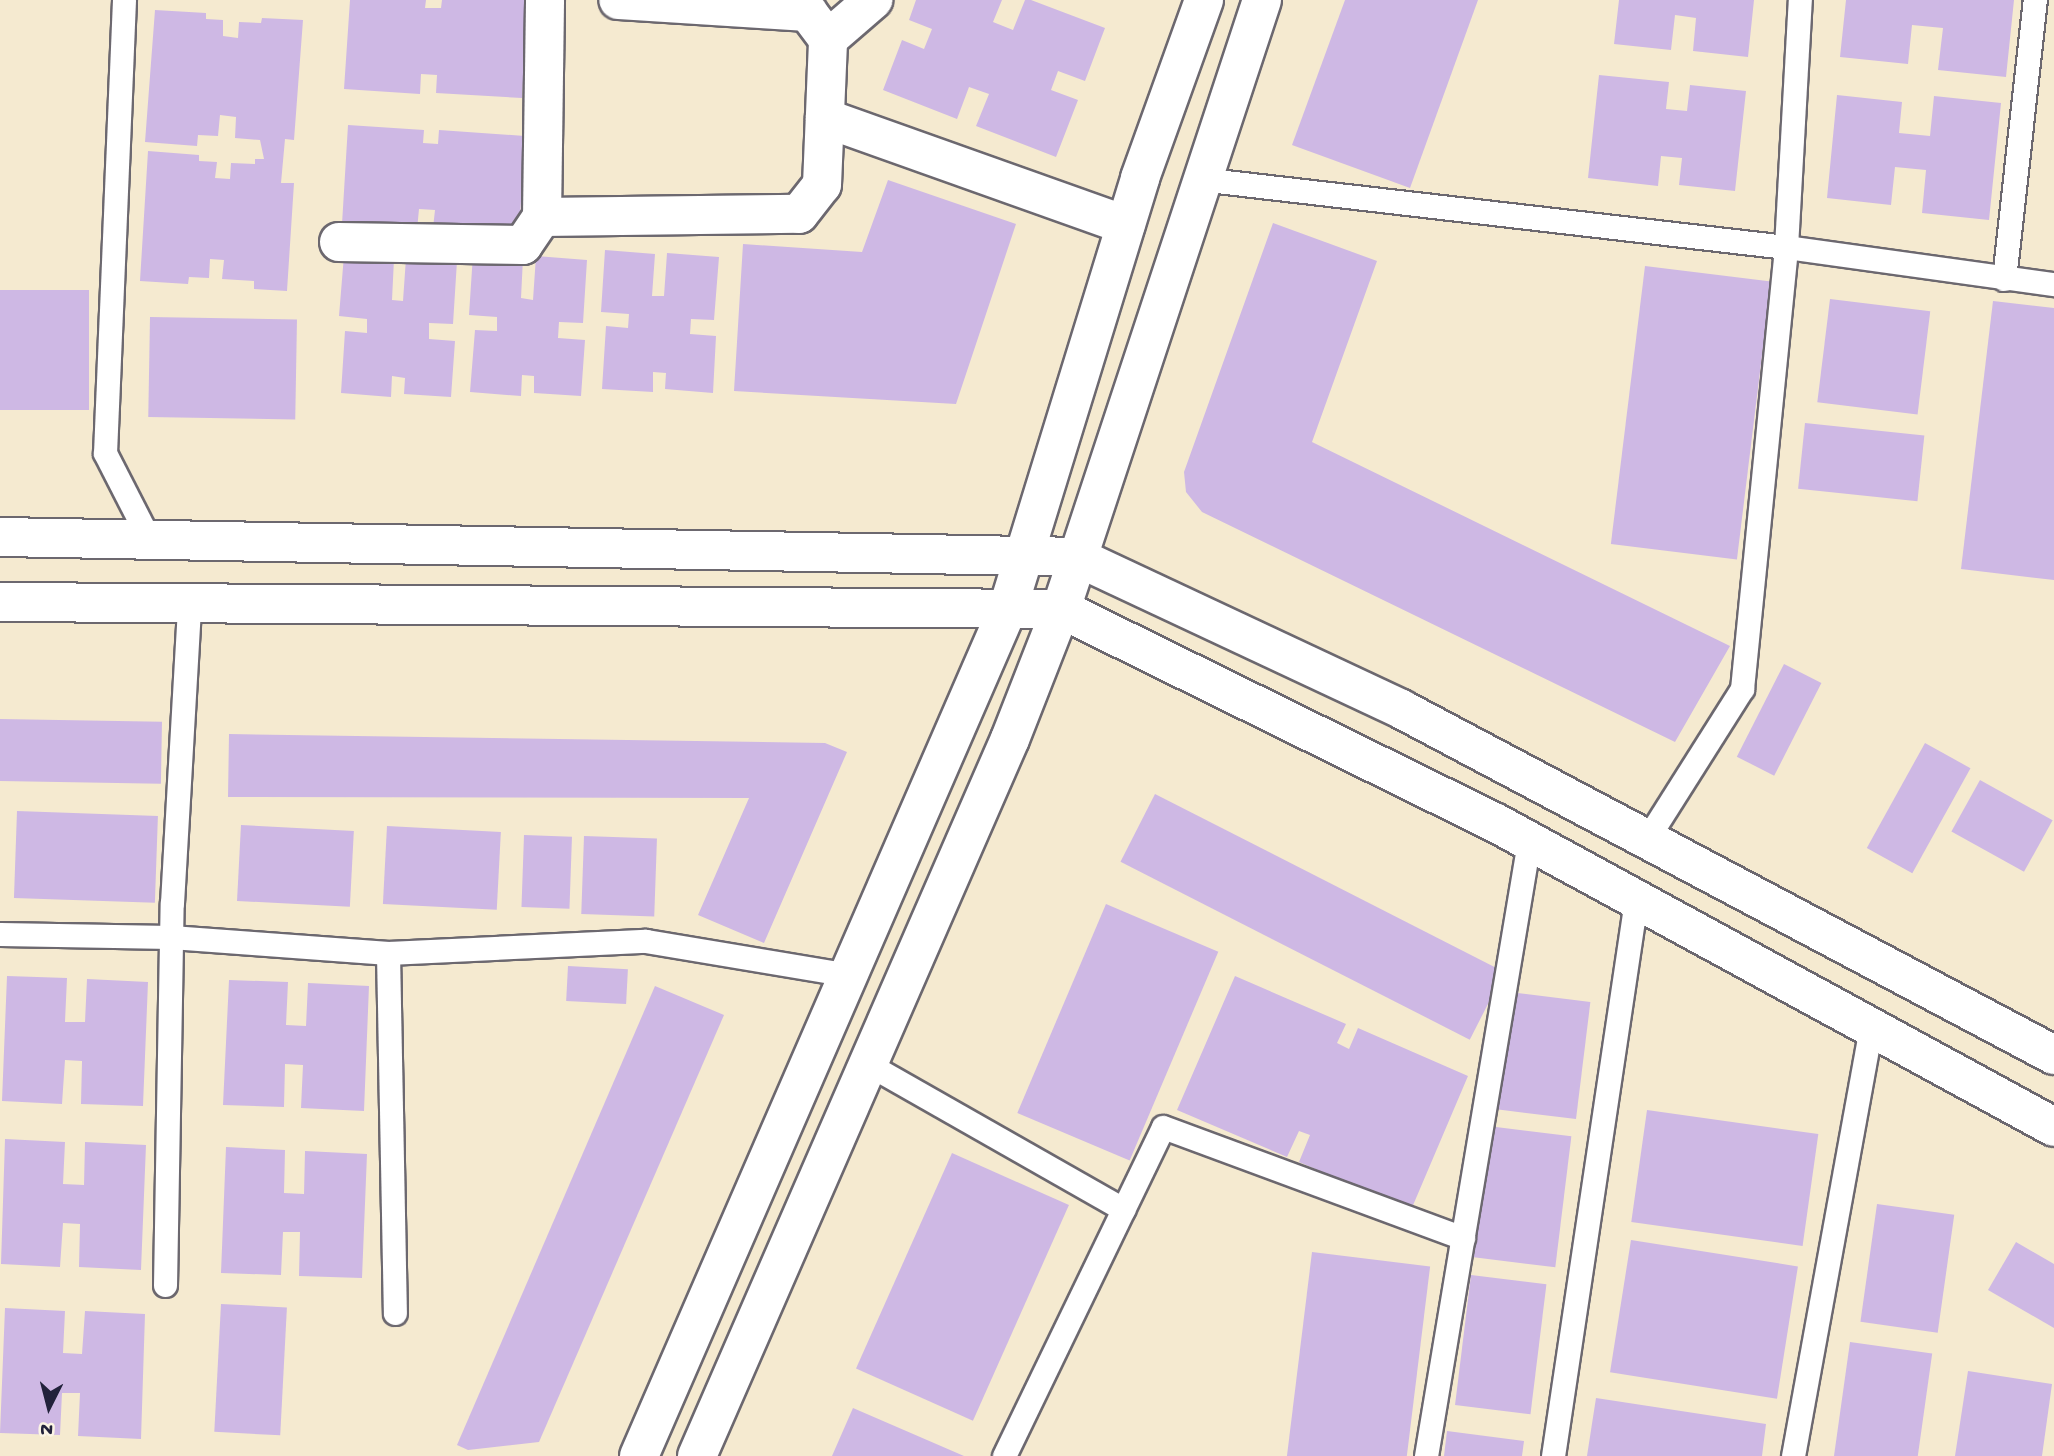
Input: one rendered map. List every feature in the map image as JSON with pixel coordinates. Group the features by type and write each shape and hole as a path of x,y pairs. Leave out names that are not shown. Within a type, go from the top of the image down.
{"street":[{"path":"339,242 523,245 542,218 545,0"},
{"path":"542,218 799,214 822,185 828,39 808,12 683,2 618,0"},
{"path":"828,39 873,0"},
{"path":"639,1456 1008,608 1126,225 1204,0"},
{"path":"697,1456 866,1063 1010,739 1061,609 1200,179 1262,0"},
{"path":"825,118 1126,225"},
{"path":"0,537 1077,557 1401,709 2054,1055"},
{"path":"0,602 189,606 1061,609 1529,841 2054,1128"}],"lane":[{"path":"124,0 105,453 149,539"},
{"path":"1647,839 1741,689 1786,247 1800,0"},
{"path":"2004,279 2035,0"},
{"path":"1200,179 1786,247 2054,285"},
{"path":"164,1285 171,937 189,606"},
{"path":"1426,1456 1529,841"},
{"path":"1553,1456 1636,900"},
{"path":"0,934 171,937 388,953 646,941 849,975"},
{"path":"388,953 395,1313"},
{"path":"1793,1456 1871,1028"},
{"path":"866,1063 1123,1209"},
{"path":"1003,1456 1163,1127 1463,1238"}],"building":[{"path":"350,0 426,0 425,8 441,8 442,0 528,0 522,98 436,93 437,75 421,74 420,94 344,89"},
{"path":"916,0 1002,0 993,22 1013,30 1025,0 1031,0 1105,28 1085,81 1058,71 1051,90 1078,100 1056,157 976,126 989,94 969,87 957,119 883,90 902,40 924,49 932,29 909,20"},
{"path":"1345,0 1478,0 1410,188 1292,145"},
{"path":"1619,0 1754,0 1748,57 1693,51 1696,18 1675,15 1671,50 1614,44"},
{"path":"1846,0 2014,0 2006,77 1938,70 1943,28 1912,25 1908,64 1840,57"},
{"path":"155,10 206,13 206,19 223,20 223,36 238,38 239,22 261,23 262,18 303,20 294,140 285,139 281,183 294,183 287,291 254,289 254,281 222,279 224,260 210,259 209,278 189,277 188,284 140,281 148,151 199,155 199,161 217,162 215,178 230,179 231,163 255,164 255,159 264,159 260,140 235,138 236,117 220,115 218,136 198,135 197,146 145,142"},
{"path":"1599,75 1669,82 1666,109 1687,111 1690,85 1746,91 1735,191 1679,185 1682,158 1661,156 1658,186 1588,178"},
{"path":"1837,95 1902,102 1899,133 1930,136 1934,96 2001,103 1989,220 1922,213 1926,170 1895,167 1891,205 1827,198"},
{"path":"348,125 424,130 423,143 438,144 439,130 525,136 519,234 433,228 435,210 419,209 417,230 342,224"},
{"path":"888,180 1016,224 956,404 734,391 743,244 862,252"},
{"path":"1273,223 1377,261 1312,442 1730,646 1675,742 1202,512 1186,492 1184,472"},
{"path":"605,250 655,254 652,296 664,296 667,253 719,257 714,320 691,319 690,334 716,336 713,393 665,389 666,373 653,372 653,392 602,389 606,326 628,328 629,314 601,312"},
{"path":"473,254 523,258 521,298 533,300 536,256 587,260 583,323 559,322 558,338 585,340 581,396 534,393 534,376 522,375 521,396 470,392 475,330 497,331 497,317 469,315"},
{"path":"344,255 394,259 392,300 403,301 406,258 457,261 453,324 429,323 429,339 455,341 451,397 404,394 405,378 392,376 391,397 341,393 345,331 367,333 367,319 339,316"},
{"path":"1645,266 1771,281 1737,559 1611,544"},
{"path":"0,290 89,290 89,410 0,410"},
{"path":"1830,299 1930,311 1918,415 1817,402"},
{"path":"1993,301 2054,308 2054,580 1961,569"},
{"path":"150,317 297,320 295,420 148,417"},
{"path":"1805,423 1924,436 1917,501 1798,489"},
{"path":"1784,664 1821,683 1774,776 1737,757"},
{"path":"0,719 162,722 161,784 0,781"},
{"path":"229,734 825,743 847,752 764,943 698,915 749,798 228,797"},
{"path":"1925,743 1970,768 1912,873 1867,848"},
{"path":"1980,780 2053,820 2024,872 1951,832"},
{"path":"1155,794 1504,972 1470,1040 1120,862"},
{"path":"17,811 158,816 155,903 14,898"},
{"path":"241,825 354,831 350,907 237,901"},
{"path":"387,826 501,832 497,910 383,904"},
{"path":"524,835 572,837 569,909 521,907"},
{"path":"584,836 657,839 654,917 581,914"},
{"path":"1106,904 1218,952 1130,1161 1017,1113"},
{"path":"568,966 628,969 626,1004 566,1001"},
{"path":"7,976 67,978 65,1022 85,1022 87,979 148,982 143,1106 81,1104 82,1061 65,1060 62,1104 2,1101"},
{"path":"1235,976 1346,1024 1337,1043 1349,1049 1358,1028 1468,1076 1411,1210 1299,1162 1310,1135 1299,1131 1287,1157 1177,1110"},
{"path":"229,980 288,982 286,1025 306,1026 308,983 369,986 364,1111 301,1108 303,1065 285,1064 284,1107 223,1105"},
{"path":"655,986 724,1015 539,1442 468,1450 457,1445"},
{"path":"1509,992 1590,1002 1576,1119 1495,1109"},
{"path":"1647,1110 1818,1134 1803,1246 1631,1222"},
{"path":"1488,1126 1571,1136 1555,1267 1472,1257"},
{"path":"5,1139 65,1142 63,1184 84,1185 85,1142 146,1145 141,1270 79,1267 80,1224 63,1223 60,1267 1,1264"},
{"path":"226,1147 285,1150 284,1193 304,1194 305,1151 367,1154 362,1278 299,1276 300,1232 283,1232 281,1275 221,1273"},
{"path":"952,1153 1069,1205 973,1421 856,1369"},
{"path":"1877,1204 1954,1215 1938,1333 1860,1322"},
{"path":"1631,1240 1798,1266 1777,1399 1610,1372"},
{"path":"2016,1242 2054,1264 2054,1328 1988,1290"},
{"path":"1312,1252 1430,1267 1407,1456 1287,1456"},
{"path":"1471,1275 1546,1284 1530,1414 1455,1405"},
{"path":"221,1304 287,1307 280,1435 214,1432"},
{"path":"5,1308 65,1311 63,1353 82,1354 85,1311 145,1314 141,1439 78,1436 80,1393 62,1393 60,1435 0,1433"},
{"path":"1850,1342 1932,1354 1918,1456 1834,1456"},
{"path":"1968,1371 2052,1384 2042,1456 1955,1456"},
{"path":"1596,1398 1766,1424 1762,1456 1587,1456"},
{"path":"853,1408 964,1456 832,1456"},
{"path":"1447,1431 1524,1441 1522,1456 1444,1456"}]}
